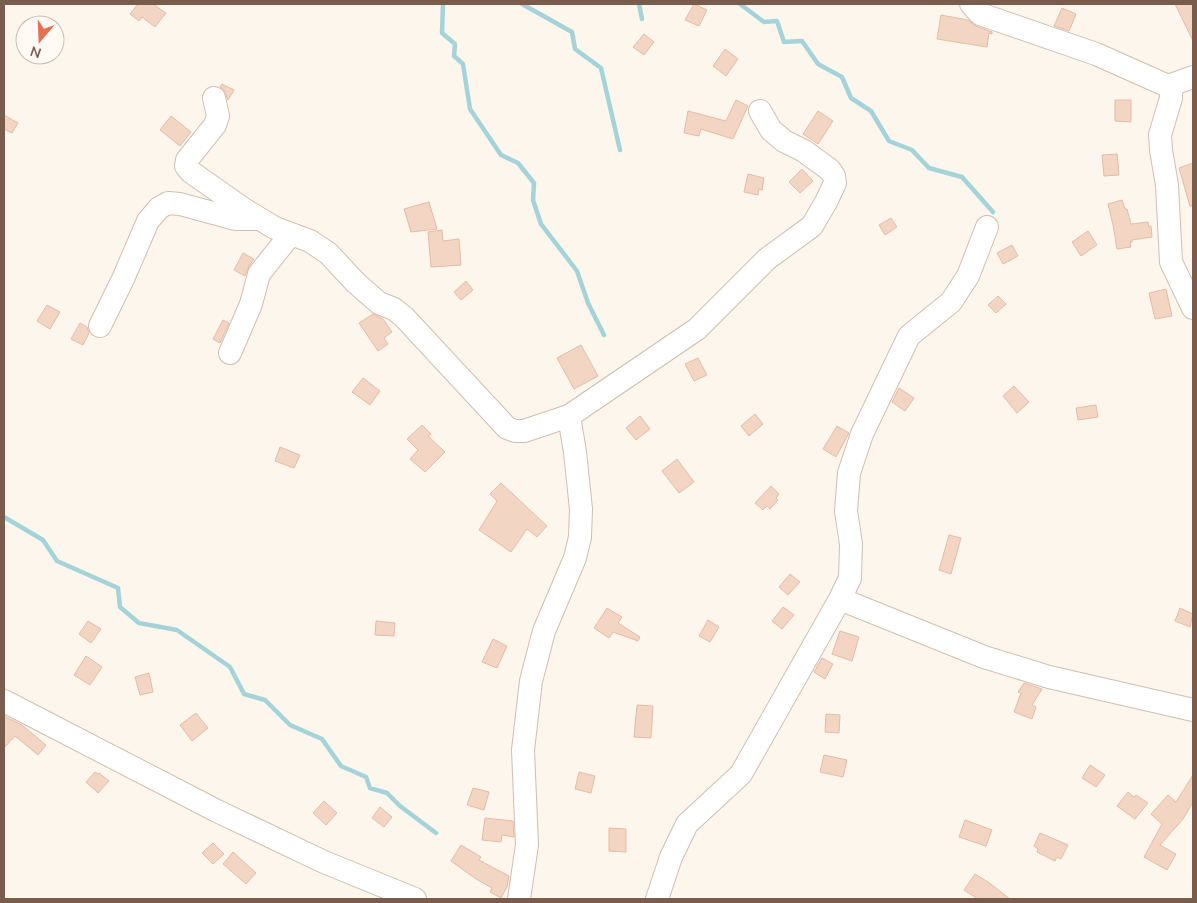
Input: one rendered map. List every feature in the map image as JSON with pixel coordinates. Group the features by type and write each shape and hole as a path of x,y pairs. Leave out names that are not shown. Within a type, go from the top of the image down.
{"street":[{"path":"971,4 980,14 1096,54 1168,86 1171,98 1160,136 1167,185 1171,262 1193,308"},
{"path":"1168,86 1193,77"},
{"path":"214,98 218,116 215,125 187,160 186,166 191,172 260,219 290,235 310,241 328,253 356,283 379,303 394,309 404,317 507,428 515,431 524,431 569,416 697,329 767,259 812,226 832,189 835,182 834,176 830,170 804,151 784,141 771,130 760,111"},
{"path":"100,326 148,222 159,208 168,204 180,204 235,219 260,219"},
{"path":"657,899 671,857 687,824 741,774 840,599 850,578 851,544 846,511 850,473 862,434 909,336 951,302 968,276 986,227"},
{"path":"230,353 251,304 259,274 290,235"},
{"path":"519,899 527,845 523,750 531,681 544,631 575,558 580,537 581,509 569,416"},
{"path":"840,599 984,657 1049,677 1193,710"},
{"path":"4,701 218,811 324,862 415,899"}],"building":[{"path":"138,4 153,4 166,13 155,27 142,17 139,21 130,14"},
{"path":"694,4 707,10 699,26 685,20"},
{"path":"1175,4 1193,4 1193,41"},
{"path":"1062,8 1076,14 1069,31 1054,26"},
{"path":"941,15 968,20 976,26 992,32 992,34 989,33 987,47 937,39"},
{"path":"644,34 654,42 644,55 633,47"},
{"path":"725,49 738,59 726,76 713,66"},
{"path":"222,84 234,90 228,100 224,90 220,87"},
{"path":"736,100 748,106 733,139 701,129 699,136 684,133 688,111 726,121"},
{"path":"1115,100 1131,100 1131,122 1115,121"},
{"path":"818,111 833,121 818,144 803,134"},
{"path":"4,115 18,123 12,133 4,129"},
{"path":"171,116 191,132 180,146 160,130"},
{"path":"1117,154 1119,175 1104,176 1102,155"},
{"path":"1193,163 1193,206 1190,206 1179,168"},
{"path":"802,169 813,181 800,193 789,182"},
{"path":"748,174 764,178 762,190 759,189 758,195 744,192"},
{"path":"1122,200 1125,209 1127,209 1131,224 1148,222 1149,227 1151,226 1152,237 1132,240 1130,242 1131,247 1117,249 1108,204"},
{"path":"429,202 437,229 411,232 404,209"},
{"path":"891,218 897,227 885,235 879,225"},
{"path":"442,230 443,241 459,239 461,265 431,267 428,232"},
{"path":"1088,231 1097,245 1081,256 1072,242"},
{"path":"1012,245 1018,256 1003,264 997,253"},
{"path":"243,253 254,259 245,276 234,270"},
{"path":"466,281 473,290 461,300 454,292"},
{"path":"1166,289 1172,316 1155,319 1149,293"},
{"path":"998,296 1006,304 996,313 988,305"},
{"path":"47,305 60,312 50,329 37,321"},
{"path":"373,314 383,319 392,332 384,338 388,344 378,351 359,323"},
{"path":"223,320 229,323 220,343 213,339"},
{"path":"80,323 87,327 89,333 83,345 71,339"},
{"path":"581,345 598,376 574,389 557,358"},
{"path":"698,358 707,375 694,381 685,364"},
{"path":"363,378 380,391 370,405 352,392"},
{"path":"1014,386 1029,402 1017,413 1003,396"},
{"path":"899,388 914,398 905,411 892,402"},
{"path":"1096,405 1098,417 1078,420 1076,408"},
{"path":"755,414 763,424 749,436 741,426"},
{"path":"640,416 650,429 636,440 626,428"},
{"path":"422,425 431,434 428,436 445,452 425,472 410,459 418,450 407,439"},
{"path":"837,426 849,433 836,457 823,449"},
{"path":"280,447 300,455 294,468 275,461"},
{"path":"677,459 694,482 679,493 662,471"},
{"path":"501,483 547,526 537,537 527,529 511,552 479,530 497,501 490,494"},
{"path":"771,486 779,494 776,498 778,500 770,509 767,506 763,510 755,503"},
{"path":"949,535 961,538 951,574 939,570"},
{"path":"790,574 800,582 788,595 779,587"},
{"path":"783,607 794,615 782,629 772,621"},
{"path":"607,608 622,617 618,623 640,637 638,641 613,632 609,638 594,628"},
{"path":"1180,608 1193,614 1190,627 1175,621"},
{"path":"708,620 719,627 710,642 699,636"},
{"path":"88,621 101,629 91,643 79,634"},
{"path":"376,621 395,623 394,636 375,635"},
{"path":"840,631 859,637 852,661 832,654"},
{"path":"493,639 507,646 497,668 482,662"},
{"path":"86,656 102,667 90,685 74,675"},
{"path":"822,658 833,664 825,679 814,672"},
{"path":"149,673 153,692 140,695 135,677"},
{"path":"1024,683 1042,689 1032,705 1036,707 1032,719 1014,712 1021,693 1018,692"},
{"path":"637,705 653,706 651,738 634,737"},
{"path":"196,713 208,728 192,741 180,725"},
{"path":"826,714 840,715 839,733 825,732"},
{"path":"4,716 22,725 46,745 38,755 15,736 4,748"},
{"path":"824,755 847,760 843,777 820,772"},
{"path":"1090,765 1105,775 1096,787 1082,778"},
{"path":"95,772 109,781 98,793 86,782"},
{"path":"579,772 595,776 591,793 575,789"},
{"path":"1193,775 1193,802 1183,819 1160,845 1176,854 1167,870 1144,857 1162,824 1151,814 1168,795 1176,802"},
{"path":"473,788 489,792 484,810 467,805"},
{"path":"1128,792 1148,803 1135,819 1117,806"},
{"path":"324,801 337,813 326,825 313,813"},
{"path":"380,807 392,817 384,827 372,818"},
{"path":"485,818 513,821 514,837 502,835 501,842 482,840"},
{"path":"965,820 992,830 986,846 959,837"},
{"path":"609,828 626,829 626,852 609,851"},
{"path":"1040,833 1068,845 1061,859 1057,857 1055,861 1037,852 1038,849 1034,846"},
{"path":"213,843 224,854 213,864 202,853"},
{"path":"461,845 481,857 479,860 509,876 507,887 501,898 490,892 492,888 451,861"},
{"path":"233,852 256,873 246,884 223,864"},
{"path":"975,874 1010,899 978,899 964,890"}],"waterway":[{"path":"443,4 442,33 455,44 454,56 463,64 470,109 501,155 518,163 534,183 533,200 541,224 577,271 588,303 604,335"},
{"path":"522,4 572,32 575,49 601,68 620,150"},
{"path":"639,4 642,19"},
{"path":"740,4 764,22 777,21 784,42 802,41 818,64 842,77 851,98 871,111 889,141 912,150 929,168 962,177 993,212"},
{"path":"4,517 43,540 57,561 118,588 120,607 139,623 177,630 230,667 244,694 265,700 290,725 322,739 341,766 366,777 370,788 387,793 400,806 436,833"}]}
